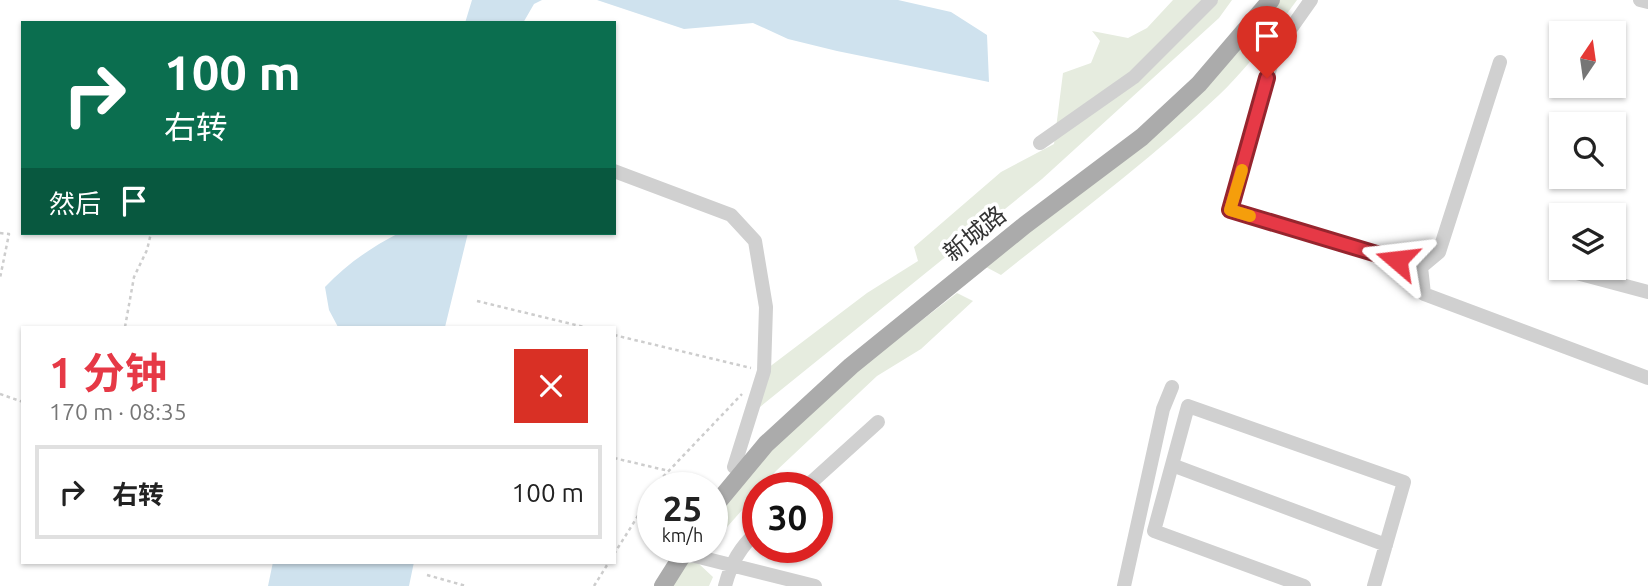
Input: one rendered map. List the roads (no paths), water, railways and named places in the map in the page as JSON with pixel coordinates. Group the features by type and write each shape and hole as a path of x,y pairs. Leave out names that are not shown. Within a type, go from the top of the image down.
{"main road":[{"name":"新城路","path":"728,474 759,438 845,359 1019,218 1135,130 1192,77 1259,0"},
{"name":"新城路","path":"728,490 766,444 851,366 1025,225 1151,128 1199,84 1271,0"},
{"path":"652,586 671,563"},
{"path":"663,586 675,563"}],"street":[{"path":"1040,143 1134,77 1211,0"},
{"path":"1311,0 1275,51 1230,210 1421,267"},
{"path":"1640,0 1648,2"},
{"path":"1421,267 1439,252 1500,62"},
{"path":"616,172 732,215 755,241 766,307 764,371 734,467"},
{"path":"1421,267 1424,294 1648,378"},
{"path":"1603,280 1648,292"},
{"path":"1124,586 1163,409 1172,387"},
{"path":"1304,586 1154,531 1188,406 1404,482 1374,586"},
{"path":"823,472 878,422"},
{"path":"1172,465 1385,545"},
{"path":"725,586 730,565 742,548"},
{"path":"724,563 815,586"}],"water":[{"path":"472,0 542,0 534,4 524,21 466,21"},
{"path":"597,0 898,0 951,12 987,35 989,82 788,39 753,23 684,29"},
{"path":"396,235 468,235 445,326 337,326 329,310 325,287 359,257"},
{"path":"273,564 414,564 409,586 268,586"}]}
